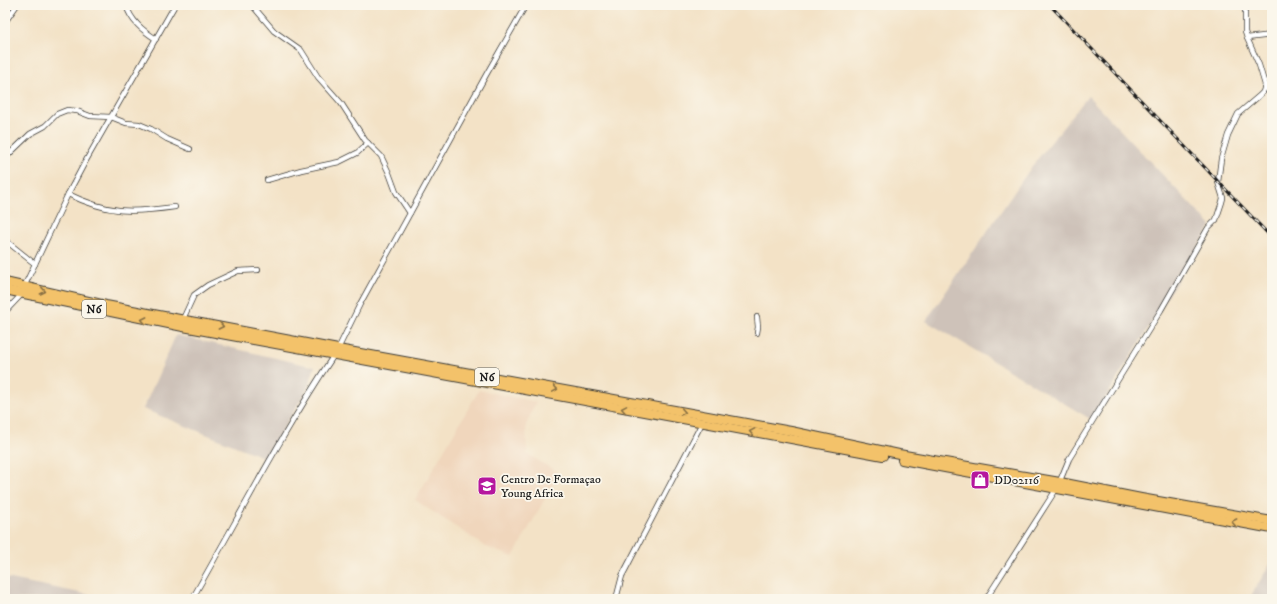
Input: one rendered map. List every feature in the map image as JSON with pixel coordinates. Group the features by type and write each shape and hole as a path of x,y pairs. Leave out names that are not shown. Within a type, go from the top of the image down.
{"highway":[{"name":"N6","path":"5,282 23,291 182,328 336,352 784,430 1272,529"},
{"name":"N6","path":"5,290 23,291 183,319 336,352 702,423 1272,521"}],"street":[{"path":"5,22 17,5"},
{"path":"126,5 129,14 138,26 156,39"},
{"path":"5,312 23,291 68,194 175,5"},
{"path":"252,5 274,31 301,50 318,77 341,104 368,143 381,156 396,192 410,212"},
{"path":"192,599 266,470 282,438 336,352 360,304 410,212 526,5"},
{"path":"1245,5 1245,32 1259,65 1265,85 1272,98"},
{"path":"1247,38 1272,35"},
{"path":"986,599 1058,485 1069,459 1161,310 1208,228 1216,220 1223,198 1218,182 1221,159 1228,135 1238,114 1263,92 1265,85"},
{"path":"5,158 30,134 45,126 61,112 73,110 90,116 111,118 126,123 144,126 167,139 190,149"},
{"path":"267,180 300,170 339,162 357,153 368,143"},
{"path":"68,194 87,203 109,210 146,211 175,206"},
{"path":"5,240 35,264"},
{"path":"183,319 194,295 208,285 238,271 258,270"},
{"path":"757,317 757,333"},
{"path":"616,599 622,576 702,423"}],"shaded area":[{"path":"1088,96 1211,226 1092,420 926,321 1032,166"},
{"path":"176,335 315,366 308,388 280,434 268,459 143,409"},
{"name":"Centro De Formaçao Young Africa","path":"479,390 536,402 526,425 527,454 559,473 513,557 486,547 415,500"},
{"path":"1272,561 1272,599 1249,599"},
{"path":"5,577 100,597 99,599 5,599"}],"railway":[{"path":"1050,5 1272,238"}],"place":[{"name":"DD02116","path":"980,480"},
{"name":"Centro De Formaçao Young Africa","path":"487,486"}]}
